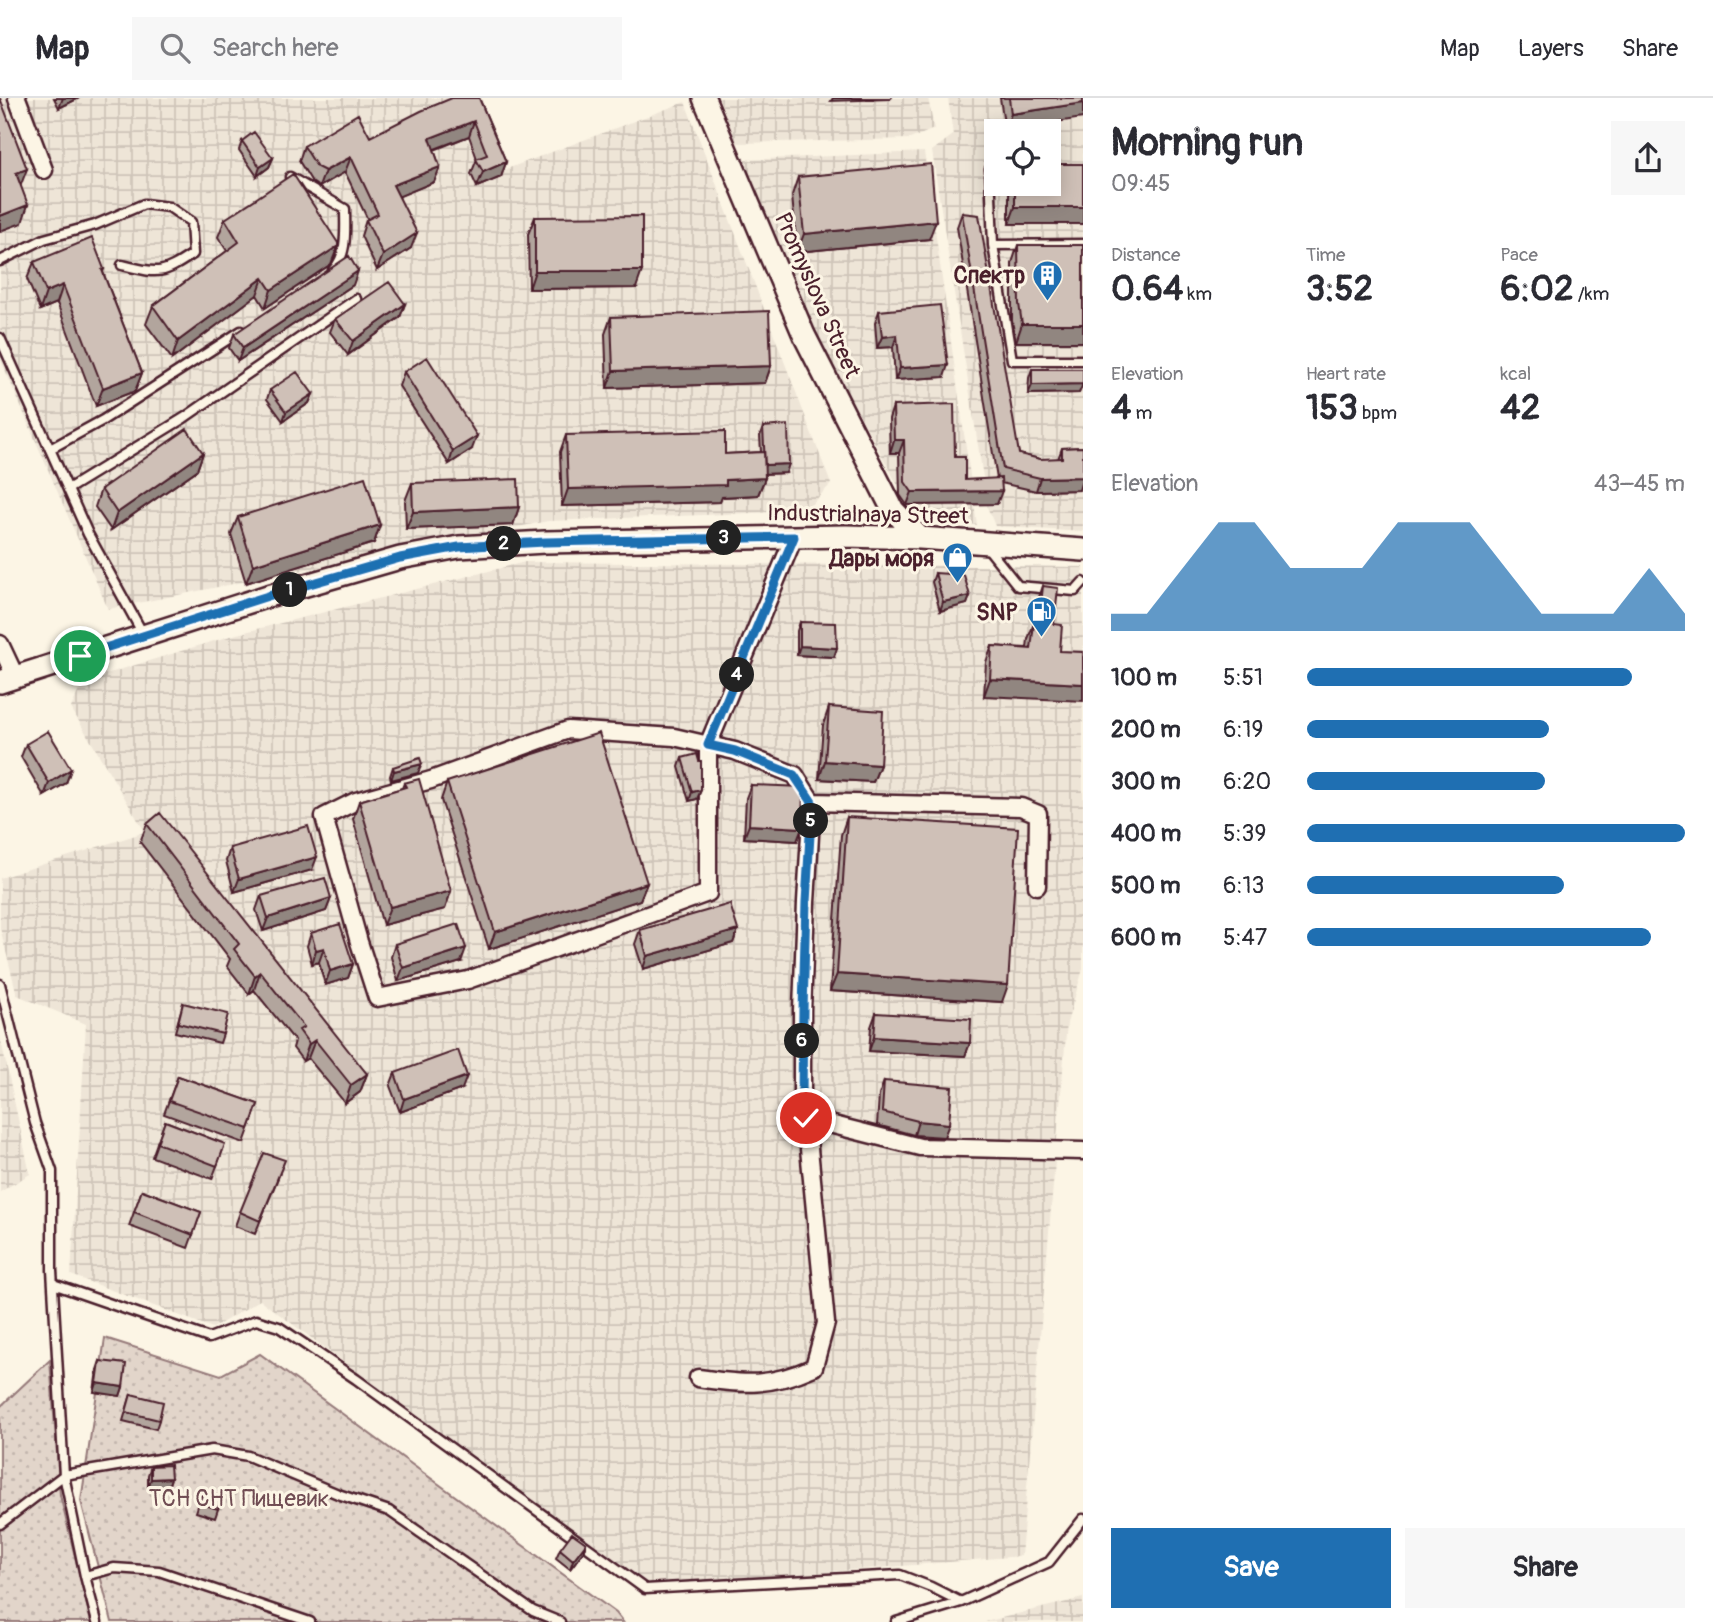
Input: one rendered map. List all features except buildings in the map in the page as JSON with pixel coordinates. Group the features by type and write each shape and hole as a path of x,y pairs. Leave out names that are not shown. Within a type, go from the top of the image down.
{"main road":[{"name":"Promyslova Street","path":"704,98 804,335 893,510 920,538"},
{"path":"845,536 873,529 893,510"},
{"name":"Industrialnaya Street","path":"8,679 268,596 386,562 459,547 545,542 845,536 920,538 1083,550"}],"street":[{"path":"17,98 44,170"},
{"path":"698,1378 739,1384 785,1380 814,1367 826,1323 802,1095 806,902 812,802 794,775 735,751 708,745 674,737 568,730 430,779 356,801 324,817 377,998 468,981 708,893 708,745 794,537"},
{"path":"0,644 8,679"},
{"path":"812,802 1021,807 1038,814 1037,886"},
{"path":"806,1118 920,1147 1083,1151"}],"lane":[{"path":"289,177 345,209 345,236 341,259 337,268 325,275"},
{"path":"991,196 992,245 1012,360 1083,360"},
{"path":"0,261 44,239 95,225 144,204 169,207 191,222 194,254 166,272 122,265"},
{"path":"992,245 1083,244"},
{"path":"68,489 184,418 356,299"},
{"path":"50,449 137,398 245,328"},
{"path":"0,338 88,534 145,636"},
{"path":"983,542 1018,586 1075,591 1083,582"},
{"path":"0,984 35,1122 52,1171 53,1284 64,1475 97,1622"},
{"path":"53,1284 209,1338 256,1320 279,1327 356,1379 645,1588 900,1575 961,1602"},
{"path":"0,1524 64,1475 212,1450 248,1456 338,1494 389,1511 533,1611 560,1622"},
{"path":"896,1622 961,1602 1049,1562 1083,1519"},
{"path":"85,1576 114,1568 159,1572 310,1622"}],"shaded area":[{"path":"0,98 448,98 485,177 685,102 831,484 805,511 548,521 108,609 0,358"},
{"path":"719,98 928,98 934,129 910,139 737,143"},
{"path":"948,98 1083,98 1083,532 995,526 988,509 932,151 953,135"},
{"path":"924,152 977,525 915,517 809,321 741,160"},
{"path":"525,562 1083,567 1083,969 1067,1023 1021,1556 648,1587 260,1300 213,1328 71,1275 86,1024 17,995 0,928 0,878 145,832 71,708 83,681 237,634"},
{"path":"0,1036 30,1174 0,1192"},
{"path":"1083,1598 1083,1622 985,1622"}],"green space":[{"name":"ТСН СНТ Пищевик","path":"105,1338 221,1375 260,1354 616,1613 623,1622 112,1622 81,1501"},
{"path":"50,1360 60,1495 91,1622 0,1622 0,1407"}],"place":[{"name":"Спектр","path":"1048,302"},
{"name":"Дары моря","path":"957,585"},
{"name":"SNP","path":"1041,639"}],"route":[{"path":"80,656 268,596 400,558 459,547 545,542 794,537 708,745 735,751 794,775 812,802 803,1010 802,1095 806,1118"}]}
